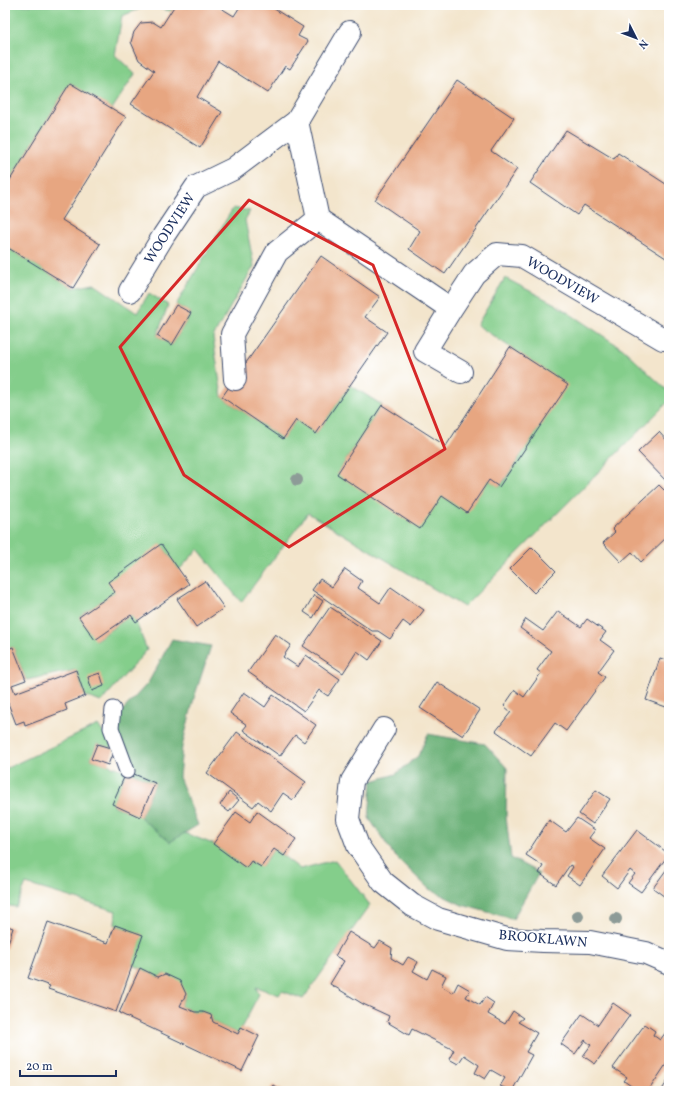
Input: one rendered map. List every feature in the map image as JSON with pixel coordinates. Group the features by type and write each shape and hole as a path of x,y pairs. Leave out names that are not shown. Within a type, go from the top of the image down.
{"street":[{"name":"WOODVIEW","path":"130,291 164,234 196,187 233,169 297,121 350,32"},
{"path":"297,121 318,219 451,309"},
{"path":"235,379 232,334 277,252 318,219"},
{"name":"WOODVIEW","path":"461,372 425,351 474,274 496,254 522,256 663,339 669,339"},
{"name":"BROOKLAWN","path":"384,729 352,781 348,819 358,846 383,882 412,905 438,919 507,939 590,942 646,953 669,963"}],"lane":[{"path":"112,709 111,728 127,771"}],"highlighted area":[{"path":"249,200 373,265 445,449 289,547 184,475 120,347"}],"green space":[{"path":"5,5 175,5 171,11 147,6 122,16 115,55 135,74 112,109 70,83 5,188"},
{"path":"233,208 250,211 245,220 254,266 213,337 222,397 283,439 296,420 316,434 350,385 382,405 337,474 442,496 467,512 489,480 500,487 567,385 477,325 505,278 555,304 623,349 669,392 669,401 464,607 308,513 241,602 198,549 179,570 161,544 115,592 79,617 96,640 131,615 136,622 147,650 101,702 85,696 76,670 26,680 13,647 5,650 5,246 73,288 94,284 137,313 149,293 168,305 157,336 172,345 191,313 176,305"},
{"path":"172,639 211,646 194,698 182,747 179,777 198,825 170,842 140,817 155,783 127,771 116,728 122,711 148,683"},
{"path":"98,725 114,749 97,744 91,759 127,771 112,805 213,844 246,868 251,861 261,867 274,849 300,869 335,860 370,905 303,999 282,991 279,995 256,987 259,994 238,1034 213,1022 211,1015 203,1012 195,1012 180,1006 186,994 165,974 158,977 132,964 142,935 115,925 116,911 26,884 16,907 5,905 5,769"},
{"path":"428,734 485,744 507,768 506,817 511,858 539,873 513,919 462,905 429,889 393,854 369,818 372,781 396,774 418,756"}],"building":[{"path":"175,5 216,5 234,16 241,5 268,5 303,27 298,36 308,41 290,69 285,66 268,93 218,61 197,97 222,112 200,148 131,104 154,71 139,60 131,42 134,32 141,23 153,22 161,27"},
{"path":"457,80 514,118 491,151 517,169 445,274 409,249 420,231 375,200"},
{"path":"70,83 126,117 62,220 100,244 73,288 5,246 5,188"},
{"path":"566,130 614,159 618,153 669,186 669,260 584,205 577,215 530,183"},
{"path":"321,256 380,297 365,317 387,332 316,434 296,420 283,439 222,397"},
{"path":"176,305 191,313 172,345 157,336"},
{"path":"510,347 568,385 499,487 489,480 467,513 442,496 420,529 337,474 382,405 446,446"},
{"path":"659,432 669,443 669,484 638,452"},
{"path":"659,485 664,490 669,486 669,535 641,562 632,552 621,562 603,543 615,532 612,529"},
{"path":"161,544 189,584 136,622 131,615 95,640 79,617 115,592 108,582"},
{"path":"532,547 556,571 534,593 510,569"},
{"path":"345,569 362,581 358,588 380,603 391,587 424,610 411,627 403,621 390,639 378,631 372,631 312,590 320,579 332,587"},
{"path":"205,581 224,608 196,627 177,599"},
{"path":"314,595 323,601 313,618 304,612"},
{"path":"330,607 382,641 369,660 357,651 343,673 303,646"},
{"path":"558,611 581,627 587,619 606,632 600,640 614,650 598,672 605,677 566,731 555,723 531,756 496,731 511,712 504,706 515,690 524,697 541,673 537,670 551,651 520,628 526,619 543,631"},
{"path":"275,634 291,645 283,657 298,667 306,655 340,679 328,696 319,690 304,711 248,672"},
{"path":"13,647 26,680 12,685 15,693 76,670 85,696 65,704 67,710 25,726 24,721 16,724 8,703 5,705 5,650"},
{"path":"660,658 669,661 669,708 646,700"},
{"path":"100,673 104,686 92,691 88,677"},
{"path":"437,682 480,710 463,736 420,708"},
{"path":"244,692 265,707 273,695 316,725 304,742 295,735 280,756 243,730 247,725 230,713"},
{"path":"237,732 306,782 293,800 283,793 271,811 258,801 253,807 207,773"},
{"path":"97,744 114,749 108,765 91,759"},
{"path":"127,771 155,783 140,817 112,804"},
{"path":"596,790 610,799 593,824 579,814"},
{"path":"229,792 239,800 229,812 220,805"},
{"path":"257,811 296,839 284,856 274,849 261,867 251,861 246,868 213,844 236,812 250,822"},
{"path":"577,818 595,830 589,838 605,849 580,885 567,876 573,867 570,865 556,885 539,873 543,866 526,855 549,820 566,832"},
{"path":"637,830 669,854 641,892 628,883 635,874 630,870 617,888 602,876"},
{"path":"669,866 669,900 653,888"},
{"path":"48,922 108,943 115,925 143,935 116,1012 48,989 50,986 28,978"},
{"path":"5,925 13,928 5,952"},
{"path":"349,932 375,948 380,941 392,948 391,958 403,965 408,957 418,962 413,971 427,979 432,969 446,976 441,986 453,993 458,983 470,990 466,997 480,1005 485,997 494,1003 488,1014 505,1024 513,1011 523,1018 518,1022 537,1033 526,1052 532,1055 512,1091 500,1086 505,1078 491,1070 485,1079 475,1073 479,1065 464,1055 458,1064 449,1059 454,1050 412,1029 409,1035 387,1022 389,1016 363,1004 330,984 344,961 335,956"},
{"path":"140,968 158,977 165,974 180,981 186,994 180,1006 195,1012 203,1012 211,1015 213,1022 238,1034 241,1027 259,1036 242,1071 119,1013"},
{"path":"613,1003 630,1015 595,1064 583,1056 591,1045 585,1040 575,1054 561,1044 582,1014 598,1025"},
{"path":"645,1024 655,1031 653,1035 660,1040 666,1032 669,1034 669,1060 649,1090 650,1091 632,1091 634,1088 624,1081 627,1077 613,1068"},
{"path":"669,1079 669,1091 661,1091"},
{"path":"273,1085 282,1091 269,1091"}]}
